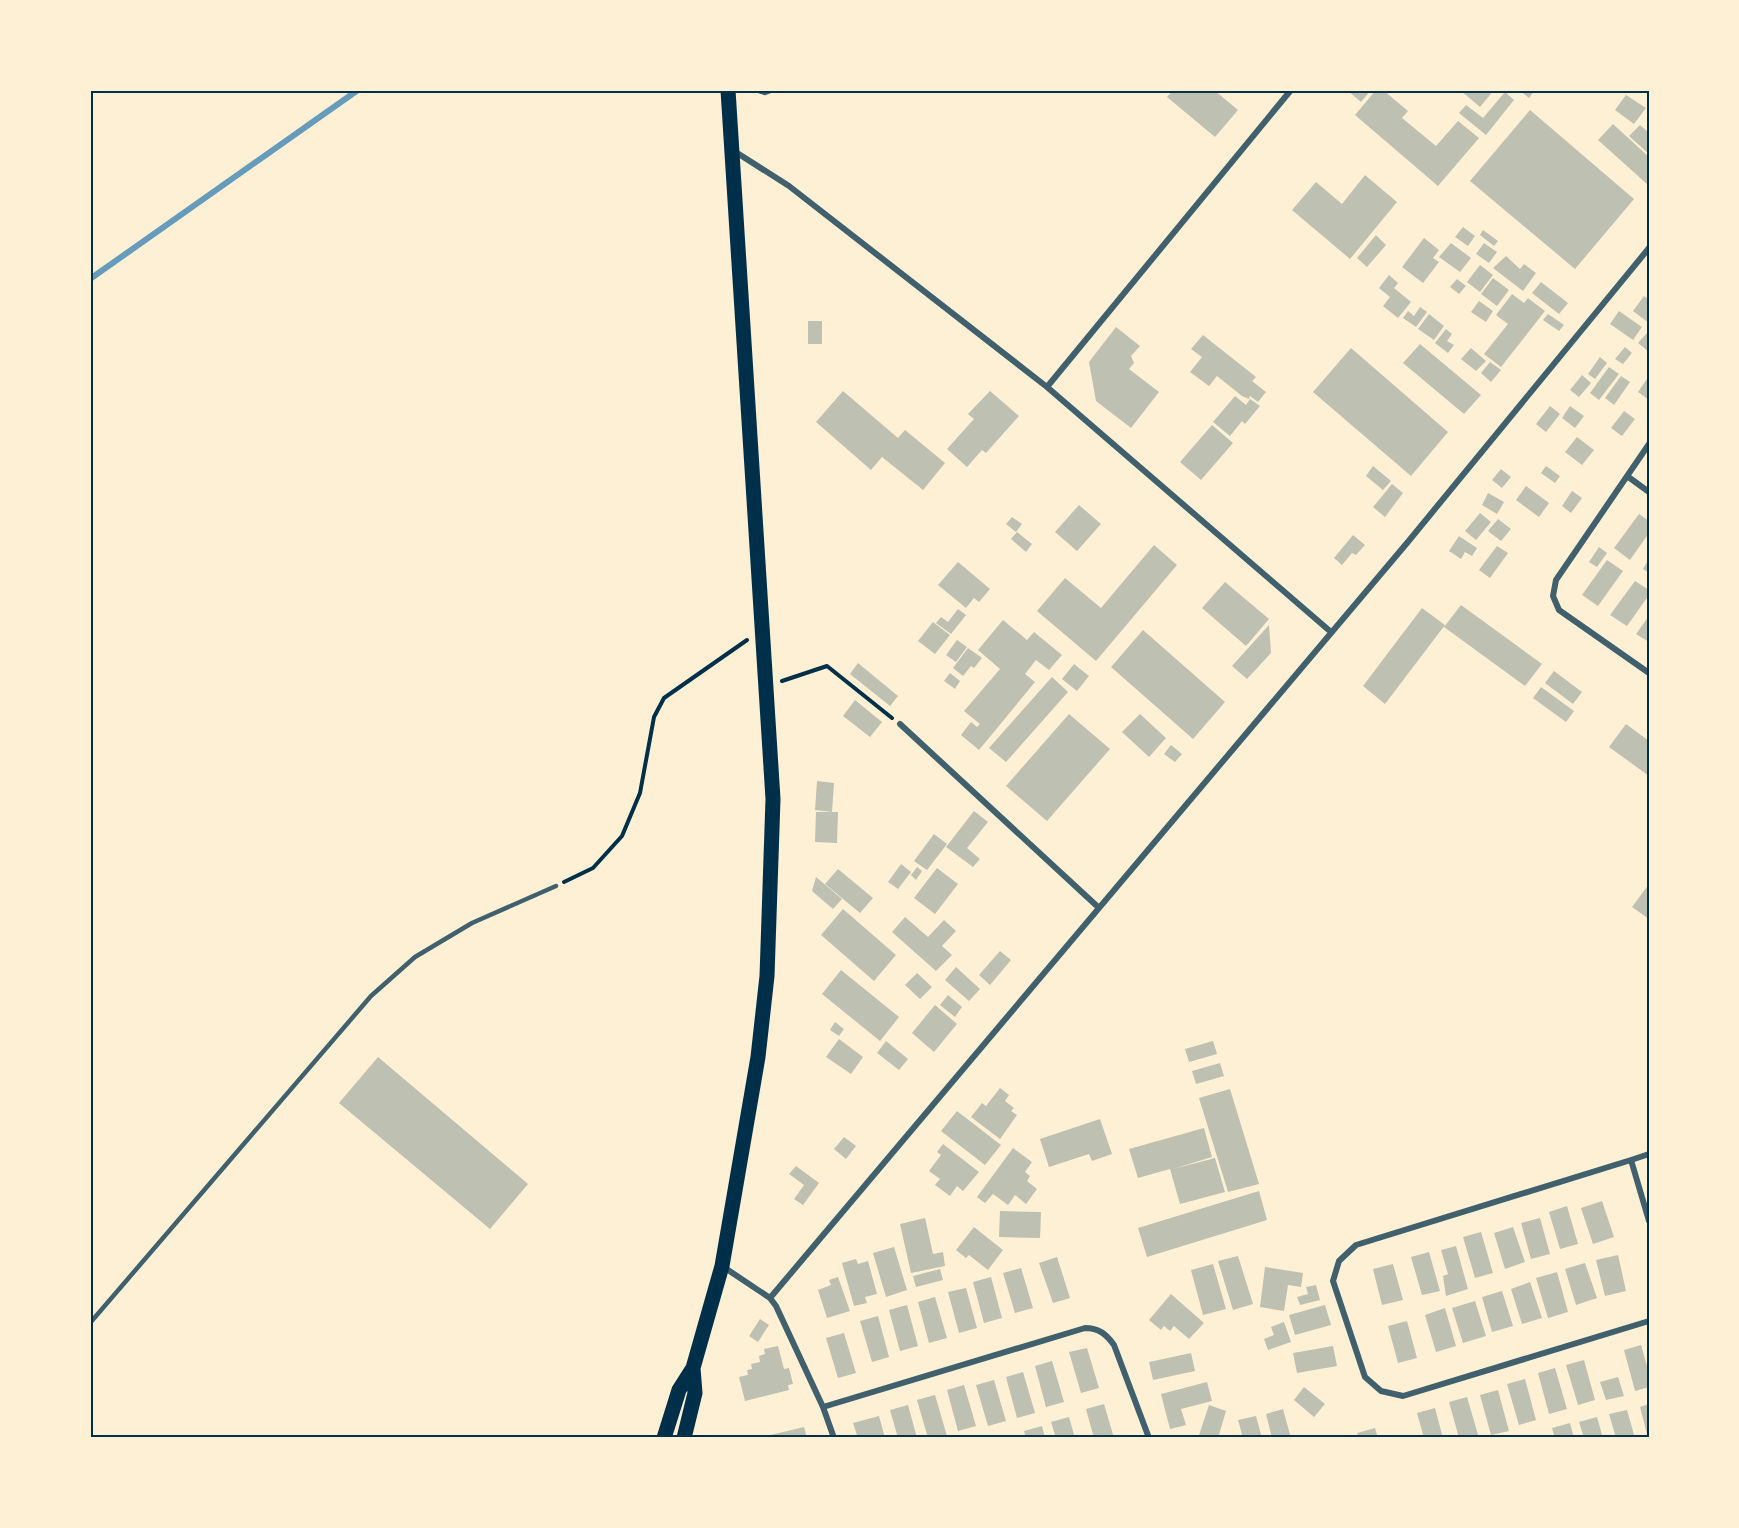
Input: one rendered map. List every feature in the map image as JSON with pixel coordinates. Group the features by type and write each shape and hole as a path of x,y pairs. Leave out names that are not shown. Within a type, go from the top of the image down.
{"main road":[{"path":"664,1438 679,1390 693,1368 722,1266 758,1057 767,976 773,799 734,151 728,90"},
{"path":"684,1438 695,1393 693,1368"}],"street":[{"path":"1047,387 1291,90"},
{"path":"734,151 789,186 1047,387 1331,632"},
{"path":"770,1298 1331,632 1649,248"},
{"path":"1649,444 1556,580 1553,596 1559,610 1649,673"},
{"path":"1627,476 1649,492"},
{"path":"900,724 1098,907"},
{"path":"1649,1154 1356,1245 1339,1261 1333,1281 1365,1377 1381,1391 1403,1396 1649,1321"},
{"path":"1631,1160 1649,1221"},
{"path":"722,1266 770,1298 783,1318 823,1407 834,1438"},
{"path":"823,1407 1085,1328 1095,1328 1107,1335 1114,1345 1149,1438"}],"lane":[{"path":"756,90 765,93 773,90"},
{"path":"90,1323 371,996 415,957 472,922 556,886"}],"path":[{"path":"556,886 593,868 622,836 640,793 654,717 664,698 762,629"},
{"path":"766,686 828,666 900,724"}],"building":[{"path":"1173,90 1214,90 1238,110 1215,137 1167,97"},
{"path":"1347,90 1371,90 1361,102"},
{"path":"1376,90 1383,90 1408,111 1402,118 1436,146 1458,121 1479,138 1438,186 1355,115"},
{"path":"1460,90 1494,90 1480,107"},
{"path":"1519,90 1535,90 1529,98"},
{"path":"1505,92 1514,100 1486,135 1459,113 1466,105 1483,118"},
{"path":"1626,95 1646,108 1634,124 1615,110"},
{"path":"1530,110 1634,199 1575,269 1470,181"},
{"path":"1613,124 1649,157 1648,185 1598,140"},
{"path":"1640,125 1649,133 1649,154 1629,136"},
{"path":"1365,175 1397,202 1350,259 1292,210 1316,182 1342,204"},
{"path":"1463,227 1475,236 1468,246 1455,237"},
{"path":"1483,230 1498,241 1494,246 1480,235"},
{"path":"1376,235 1386,245 1367,267 1357,258"},
{"path":"1424,238 1439,250 1433,258 1439,262 1423,283 1402,267"},
{"path":"1451,243 1471,258 1460,272 1439,257"},
{"path":"1484,243 1497,252 1489,263 1476,254"},
{"path":"1506,256 1520,269 1524,264 1536,273 1523,291 1493,268"},
{"path":"1480,265 1493,275 1480,292 1467,282"},
{"path":"1389,275 1398,283 1394,288 1411,302 1398,318 1383,306 1390,297 1379,288"},
{"path":"1493,278 1509,290 1497,306 1481,294"},
{"path":"1457,279 1466,286 1459,294 1450,287"},
{"path":"1541,282 1568,303 1559,314 1532,293"},
{"path":"1512,294 1524,303 1528,298 1545,311 1501,367 1484,354 1508,324 1496,315"},
{"path":"1644,296 1649,300 1649,323 1633,311"},
{"path":"1479,301 1493,311 1486,322 1471,312"},
{"path":"1420,307 1427,312 1416,327 1403,318 1408,311 1414,316"},
{"path":"1619,311 1642,327 1633,340 1610,324"},
{"path":"1429,314 1444,326 1434,340 1418,329"},
{"path":"1548,314 1564,325 1559,331 1543,320"},
{"path":"808,321 822,321 822,344 808,344"},
{"path":"1116,327 1140,346 1131,356 1134,363 1129,369 1159,392 1131,428 1096,401 1089,362"},
{"path":"1446,329 1452,334 1447,341 1454,345 1448,353 1435,343"},
{"path":"1647,333 1649,335 1649,352 1638,343"},
{"path":"1203,335 1256,377 1252,381 1266,392 1258,402 1250,396 1249,399 1242,396 1217,376 1209,386 1190,372 1202,357 1191,349"},
{"path":"1420,344 1481,395 1464,414 1403,363"},
{"path":"1625,347 1632,353 1623,364 1615,359"},
{"path":"1351,348 1448,432 1411,476 1313,392"},
{"path":"1471,348 1486,361 1476,371 1461,359"},
{"path":"1600,357 1607,363 1595,379 1588,374"},
{"path":"1490,362 1501,370 1491,382 1481,373"},
{"path":"1609,367 1619,374 1599,400 1590,393"},
{"path":"1582,375 1591,383 1579,397 1570,390"},
{"path":"1621,376 1630,382 1614,405 1605,398"},
{"path":"1649,376 1649,400 1638,392"},
{"path":"843,391 898,438 905,430 945,463 923,490 882,457 871,470 816,422"},
{"path":"990,391 1019,416 986,453 982,450 967,467 947,449 974,419 968,414"},
{"path":"1235,396 1246,405 1250,399 1260,406 1245,424 1242,421 1230,436 1213,422"},
{"path":"1550,406 1560,414 1546,432 1536,424"},
{"path":"1570,406 1584,416 1575,428 1562,418"},
{"path":"1624,411 1635,419 1622,436 1611,428"},
{"path":"1212,425 1233,443 1201,480 1180,462"},
{"path":"1577,437 1594,450 1582,465 1565,452"},
{"path":"1373,466 1391,481 1383,490 1366,476"},
{"path":"1546,466 1560,476 1555,483 1541,473"},
{"path":"1501,469 1511,477 1502,488 1492,480"},
{"path":"1392,484 1403,493 1385,517 1373,507"},
{"path":"1526,486 1549,503 1539,517 1516,500"},
{"path":"1572,491 1582,498 1571,513 1562,506"},
{"path":"1488,493 1504,502 1497,514 1482,505"},
{"path":"1079,505 1101,524 1077,551 1055,532"},
{"path":"1480,513 1491,522 1476,540 1465,531"},
{"path":"1639,514 1649,521 1649,533 1630,560 1614,548"},
{"path":"1012,517 1022,524 1016,532 1006,524"},
{"path":"1498,519 1511,529 1501,541 1488,531"},
{"path":"1017,532 1032,544 1026,552 1011,539"},
{"path":"1353,535 1365,545 1356,555 1352,553 1342,565 1334,558"},
{"path":"1459,536 1477,548 1472,556 1465,552 1461,559 1449,551"},
{"path":"1154,545 1177,565 1096,661 1037,611 1065,578 1101,608"},
{"path":"1497,546 1508,553 1490,578 1479,570"},
{"path":"1599,547 1607,553 1597,567 1589,562"},
{"path":"1649,559 1649,573 1643,569"},
{"path":"1607,560 1623,571 1598,606 1582,595"},
{"path":"958,562 990,589 979,602 974,598 966,608 938,585"},
{"path":"1635,581 1649,590 1649,595 1627,626 1610,615"},
{"path":"1225,582 1269,619 1246,646 1202,608"},
{"path":"1461,605 1542,664 1525,686 1444,627"},
{"path":"1422,608 1445,625 1385,704 1363,686"},
{"path":"958,609 966,615 951,634 936,623 941,617 948,622"},
{"path":"1649,616 1649,642 1636,634"},
{"path":"1003,620 1027,640 1034,632 1062,655 1049,670 1036,660 1025,674 1035,682 979,750 961,735 971,722 977,727 980,724 964,711 1000,669 978,650"},
{"path":"933,622 950,635 935,654 918,641"},
{"path":"1269,625 1271,653 1247,679 1232,666"},
{"path":"1143,630 1225,702 1193,739 1111,667"},
{"path":"957,640 967,647 956,662 946,655"},
{"path":"968,648 982,658 963,676 953,668"},
{"path":"858,663 898,696 890,706 850,674"},
{"path":"1074,664 1089,676 1077,691 1062,679"},
{"path":"1554,671 1582,692 1573,704 1545,683"},
{"path":"950,673 960,681 955,689 944,681"},
{"path":"1052,677 1068,692 1006,762 989,748"},
{"path":"1541,687 1574,711 1566,722 1533,698"},
{"path":"855,700 882,722 870,737 843,716"},
{"path":"1069,714 1110,749 1047,821 1006,786"},
{"path":"1140,714 1166,738 1149,757 1122,732"},
{"path":"1626,724 1649,741 1649,776 1609,747"},
{"path":"1171,745 1182,754 1175,762 1164,754"},
{"path":"817,781 834,783 832,812 815,810"},
{"path":"974,811 988,822 967,848 980,859 973,867 946,847"},
{"path":"816,812 838,812 837,843 815,842"},
{"path":"934,834 947,844 927,870 914,861"},
{"path":"901,864 911,872 898,889 888,882"},
{"path":"917,867 922,871 916,880 911,875"},
{"path":"937,868 958,884 935,914 914,898"},
{"path":"838,869 873,898 860,913 825,884"},
{"path":"816,877 842,899 833,909 812,891"},
{"path":"1649,884 1649,919 1632,907"},
{"path":"843,909 896,955 874,981 821,935"},
{"path":"905,917 928,937 944,920 956,931 942,946 952,955 936,971 892,932"},
{"path":"1000,951 1011,960 990,985 979,975"},
{"path":"956,967 980,989 969,1001 945,980"},
{"path":"841,970 899,1017 880,1041 822,994"},
{"path":"917,973 932,987 920,999 905,985"},
{"path":"948,995 962,1007 955,1017 940,1005"},
{"path":"935,1005 957,1024 934,1052 912,1033"},
{"path":"835,1022 844,1029 839,1036 830,1030"},
{"path":"839,1039 863,1057 851,1074 826,1057"},
{"path":"886,1041 908,1059 899,1070 877,1053"},
{"path":"1213,1041 1217,1054 1189,1062 1185,1049"},
{"path":"378,1057 528,1184 490,1229 339,1103"},
{"path":"1220,1063 1224,1076 1196,1084 1192,1071"},
{"path":"1000,1088 1009,1095 1005,1101 1014,1108 1011,1111 1017,1115 1000,1139 971,1117 982,1103 986,1106"},
{"path":"1230,1089 1259,1184 1228,1192 1199,1098"},
{"path":"957,1111 1001,1145 985,1165 941,1131"},
{"path":"1100,1119 1112,1154 1092,1161 1089,1154 1049,1167 1040,1139"},
{"path":"1204,1128 1212,1157 1173,1169 1215,1158 1225,1192 1180,1204 1170,1169 1138,1178 1129,1149"},
{"path":"844,1137 856,1146 846,1159 834,1149"},
{"path":"943,1144 979,1172 963,1191 957,1186 950,1196 935,1185 940,1179 929,1171 941,1155 937,1152"},
{"path":"1013,1148 1032,1162 1025,1172 1030,1176 1027,1181 1037,1189 1026,1204 1015,1195 1008,1205 993,1194 985,1203 977,1197"},
{"path":"796,1166 819,1183 803,1205 794,1199 804,1185 789,1174"},
{"path":"1259,1191 1267,1220 1147,1257 1138,1228"},
{"path":"1602,1201 1614,1237 1593,1244 1581,1208"},
{"path":"1567,1206 1578,1244 1560,1249 1549,1212"},
{"path":"1000,1211 1041,1212 1040,1238 999,1237"},
{"path":"925,1218 933,1254 943,1252 945,1266 911,1273 900,1224"},
{"path":"1540,1218 1550,1254 1531,1259 1521,1223"},
{"path":"974,1227 1003,1250 988,1270 969,1255 966,1258 956,1250"},
{"path":"1513,1227 1525,1262 1505,1269 1494,1233"},
{"path":"1481,1232 1493,1273 1475,1278 1463,1237"},
{"path":"1456,1246 1468,1289 1446,1296 1443,1276 1448,1274 1441,1250"},
{"path":"894,1247 907,1290 886,1297 873,1253"},
{"path":"1429,1252 1440,1291 1422,1295 1411,1257"},
{"path":"1618,1255 1626,1291 1605,1296 1596,1260"},
{"path":"1238,1256 1253,1304 1233,1310 1218,1261"},
{"path":"1057,1257 1070,1298 1053,1303 1039,1263"},
{"path":"856,1259 858,1264 868,1261 877,1294 865,1297 867,1303 854,1306 842,1263"},
{"path":"1585,1263 1597,1298 1576,1305 1565,1269"},
{"path":"1213,1264 1226,1309 1203,1315 1191,1270"},
{"path":"1393,1264 1403,1300 1382,1305 1373,1269"},
{"path":"1265,1267 1303,1273 1301,1287 1288,1285 1284,1311 1260,1307"},
{"path":"1021,1268 1033,1308 1015,1313 1003,1273"},
{"path":"940,1269 943,1280 916,1287 913,1276"},
{"path":"1557,1272 1568,1312 1548,1318 1536,1278"},
{"path":"838,1277 850,1311 827,1318 818,1290 831,1285 829,1280"},
{"path":"991,1277 1002,1318 984,1323 973,1282"},
{"path":"1530,1282 1542,1318 1522,1324 1511,1289"},
{"path":"1316,1285 1320,1300 1300,1305 1297,1297 1308,1294 1306,1287"},
{"path":"966,1288 977,1328 959,1333 948,1292"},
{"path":"1502,1291 1513,1326 1492,1332 1482,1297"},
{"path":"1171,1294 1204,1323 1189,1339 1174,1326 1170,1331 1164,1326 1161,1330 1149,1320"},
{"path":"935,1297 947,1338 929,1343 918,1302"},
{"path":"1475,1301 1486,1336 1463,1343 1452,1308"},
{"path":"907,1305 918,1346 900,1351 889,1310"},
{"path":"1325,1305 1331,1325 1295,1335 1289,1315"},
{"path":"1445,1308 1456,1346 1436,1352 1425,1315"},
{"path":"878,1316 889,1357 872,1362 860,1321"},
{"path":"760,1319 769,1325 758,1342 749,1336"},
{"path":"1407,1321 1417,1358 1398,1363 1388,1326"},
{"path":"1284,1322 1291,1342 1268,1350 1264,1339 1274,1335 1271,1327"},
{"path":"844,1333 856,1373 838,1378 826,1338"},
{"path":"1641,1345 1649,1373 1649,1387 1635,1391 1624,1350"},
{"path":"778,1346 784,1369 789,1368 793,1384 788,1385 789,1390 745,1401 739,1377 748,1375 747,1370 752,1369 751,1364 760,1362 759,1356 765,1354 764,1349"},
{"path":"1333,1346 1337,1366 1297,1373 1293,1353"},
{"path":"1087,1348 1099,1388 1081,1393 1069,1352"},
{"path":"1191,1353 1195,1371 1153,1380 1149,1362"},
{"path":"1584,1360 1595,1400 1578,1405 1566,1365"},
{"path":"1052,1361 1064,1402 1046,1407 1035,1366"},
{"path":"1555,1368 1567,1409 1549,1414 1538,1373"},
{"path":"1023,1372 1035,1413 1017,1418 1006,1377"},
{"path":"1618,1377 1624,1396 1606,1400 1600,1382"},
{"path":"1525,1379 1536,1420 1519,1425 1507,1384"},
{"path":"994,1380 1006,1421 988,1426 976,1385"},
{"path":"1207,1382 1212,1401 1181,1409 1186,1425 1170,1429 1161,1394"},
{"path":"964,1385 976,1426 958,1431 947,1390"},
{"path":"1304,1387 1325,1404 1314,1417 1294,1400"},
{"path":"1498,1390 1509,1431 1491,1435 1480,1395"},
{"path":"935,1395 947,1436 928,1438 917,1400"},
{"path":"1467,1397 1479,1438 1459,1438 1449,1402"},
{"path":"1104,1404 1114,1438 1094,1438 1086,1409"},
{"path":"1649,1404 1649,1438 1648,1438 1640,1407"},
{"path":"908,1405 917,1438 898,1438 890,1410"},
{"path":"1209,1405 1226,1411 1218,1438 1198,1438"},
{"path":"1435,1408 1443,1438 1424,1438 1417,1413"},
{"path":"1283,1409 1291,1438 1272,1438 1266,1414"},
{"path":"1627,1410 1635,1438 1616,1438 1609,1414"},
{"path":"879,1416 885,1438 858,1438 853,1423"},
{"path":"1256,1416 1262,1438 1243,1438 1238,1420"},
{"path":"1069,1417 1075,1438 1056,1438 1051,1422"},
{"path":"1597,1417 1603,1438 1584,1438 1579,1422"},
{"path":"1570,1423 1574,1438 1555,1438 1552,1428"},
{"path":"1042,1426 1045,1438 1026,1438 1024,1431"},
{"path":"804,1427 807,1438 762,1438 762,1437"},
{"path":"1375,1428 1378,1438 1359,1438 1357,1433"}],"waterway":[{"path":"90,279 358,90"}]}
